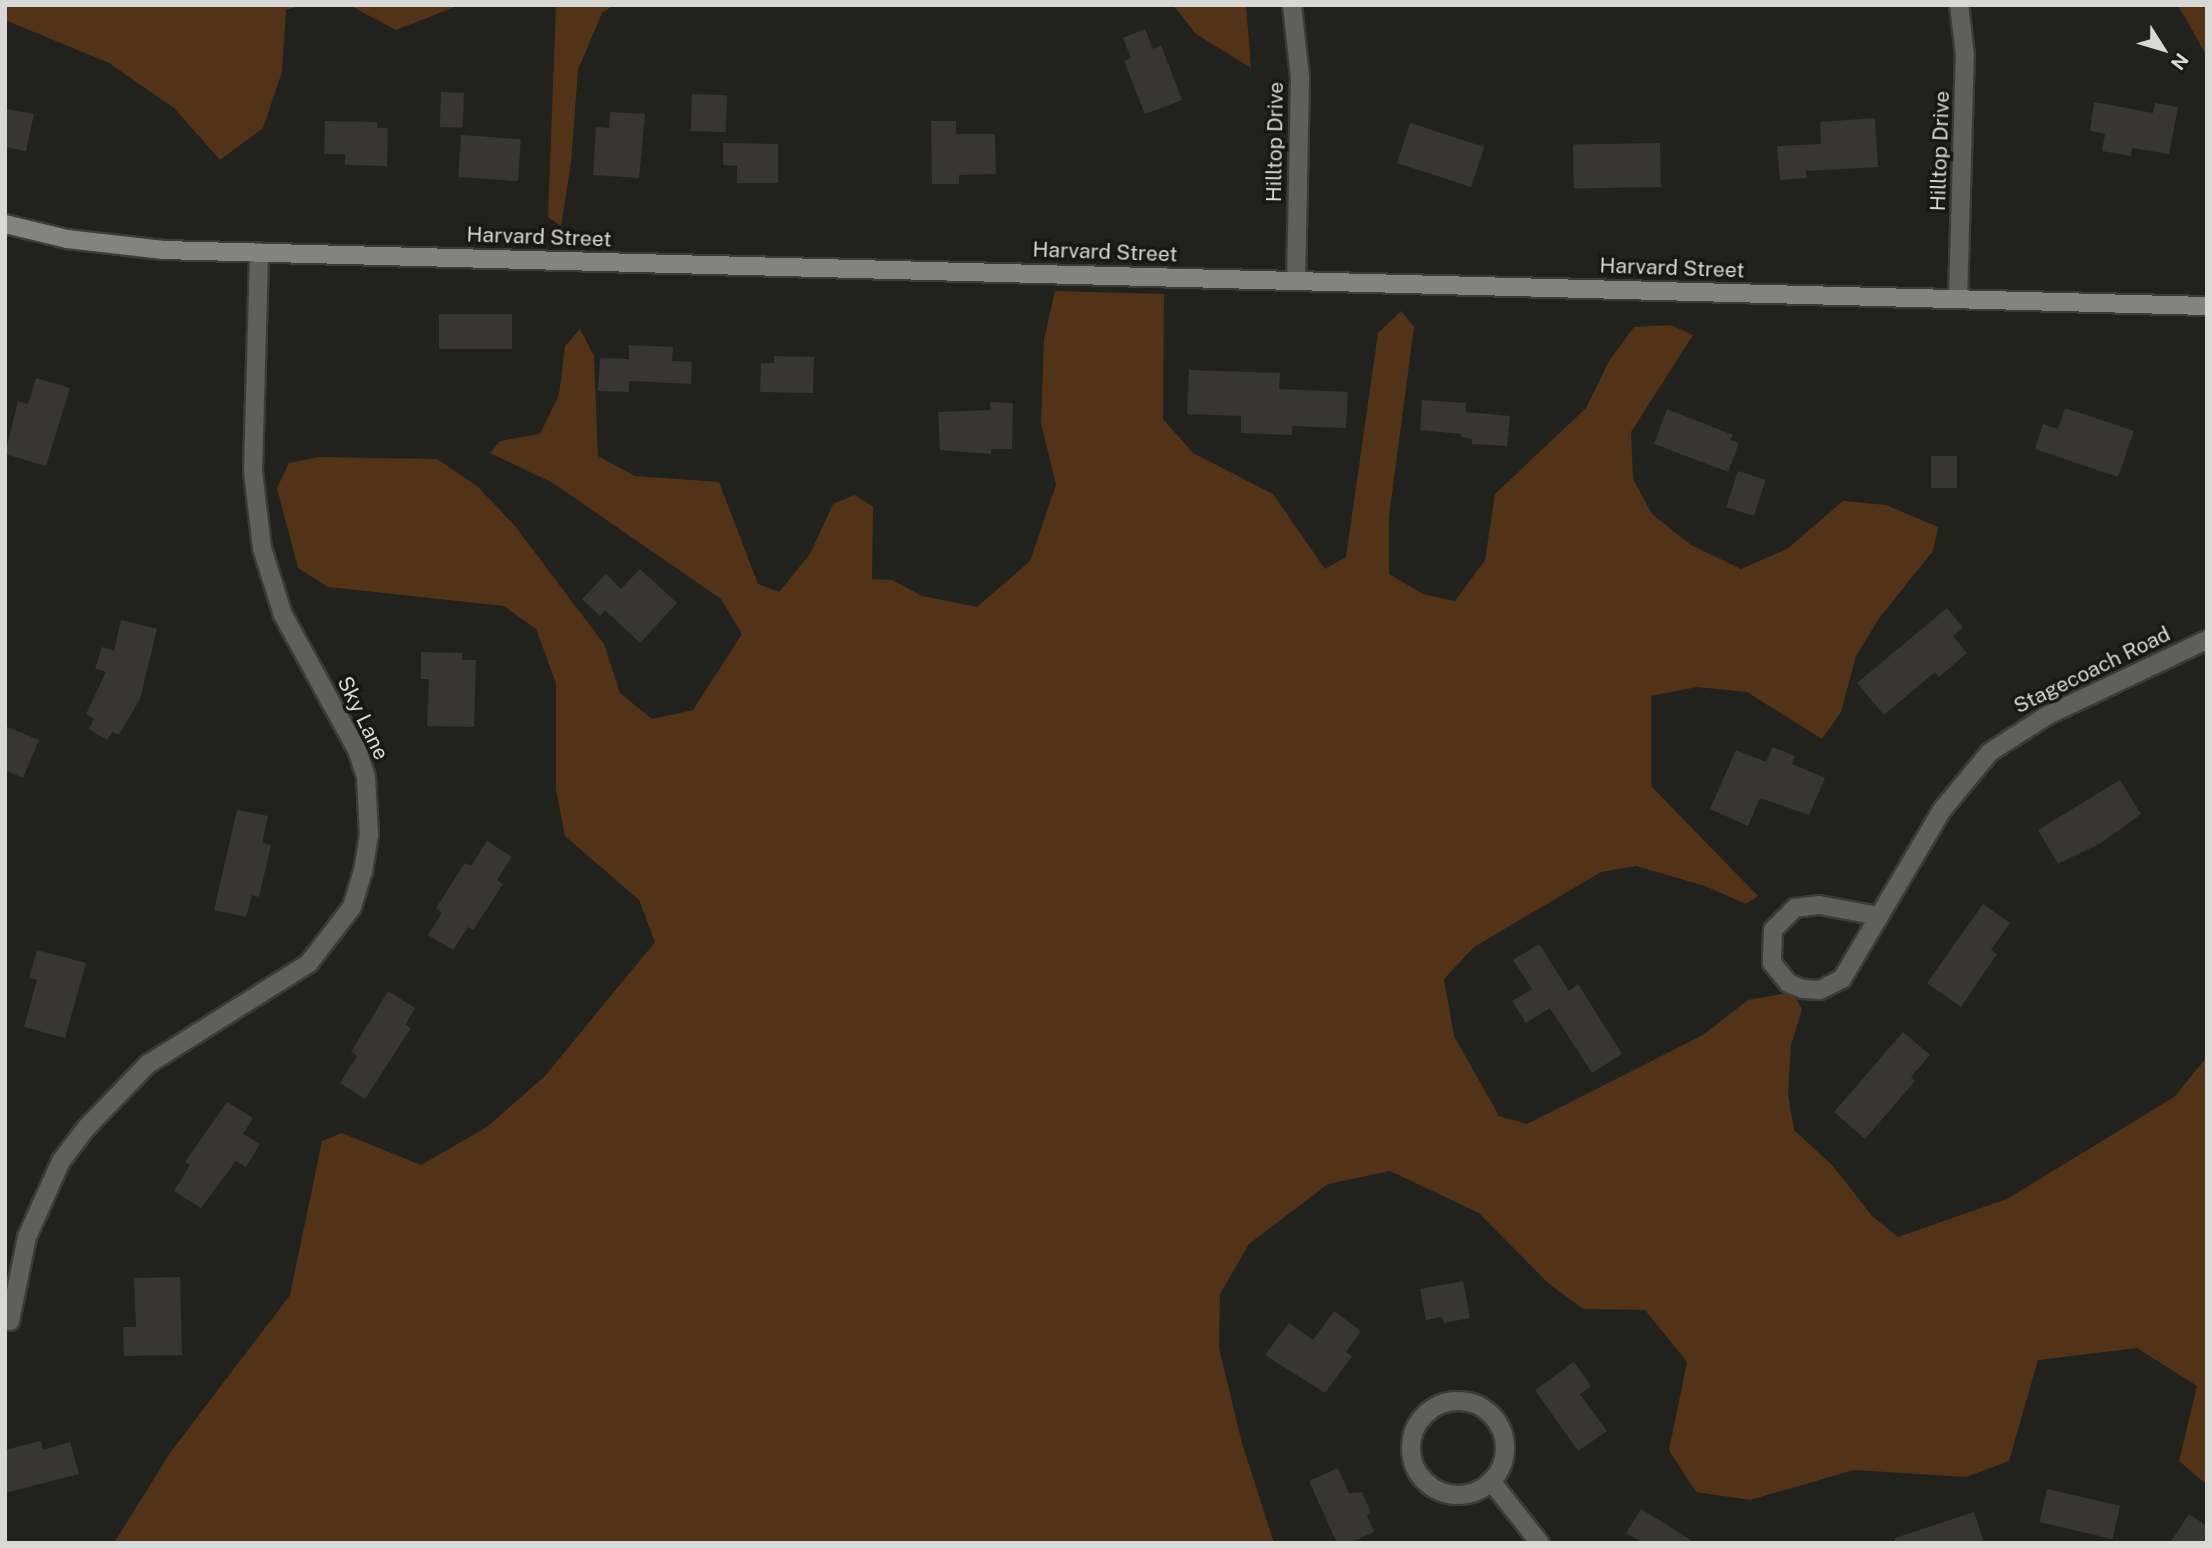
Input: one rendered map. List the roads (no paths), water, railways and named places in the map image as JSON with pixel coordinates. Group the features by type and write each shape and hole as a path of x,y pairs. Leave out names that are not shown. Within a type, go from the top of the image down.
{"main road":[{"name":"Harvard Street","path":"5,224 67,239 163,250 2207,306"}],"street":[{"name":"Hilltop Drive","path":"1292,5 1300,77 1296,280"},
{"name":"Hilltop Drive","path":"1958,299 1965,55 1959,5"},
{"name":"Sky Lane","path":"10,1321 27,1237 61,1161 87,1127 148,1064 309,963 352,906 363,872 369,835 366,777 357,750 283,615 270,583 256,511 259,252"},
{"name":"Stagecoach Road","path":"1879,916 1819,905 1796,908 1773,930 1770,946 1776,971 1803,989 1835,984 1848,972 1942,810 1990,752 2048,715 2207,639"},
{"path":"1456,1402 1488,1412 1503,1433 1504,1450 1491,1481 1475,1492 1456,1495 1429,1485 1417,1470 1412,1451 1414,1432 1424,1416 1456,1402"},
{"path":"1491,1481 1540,1543"}]}
